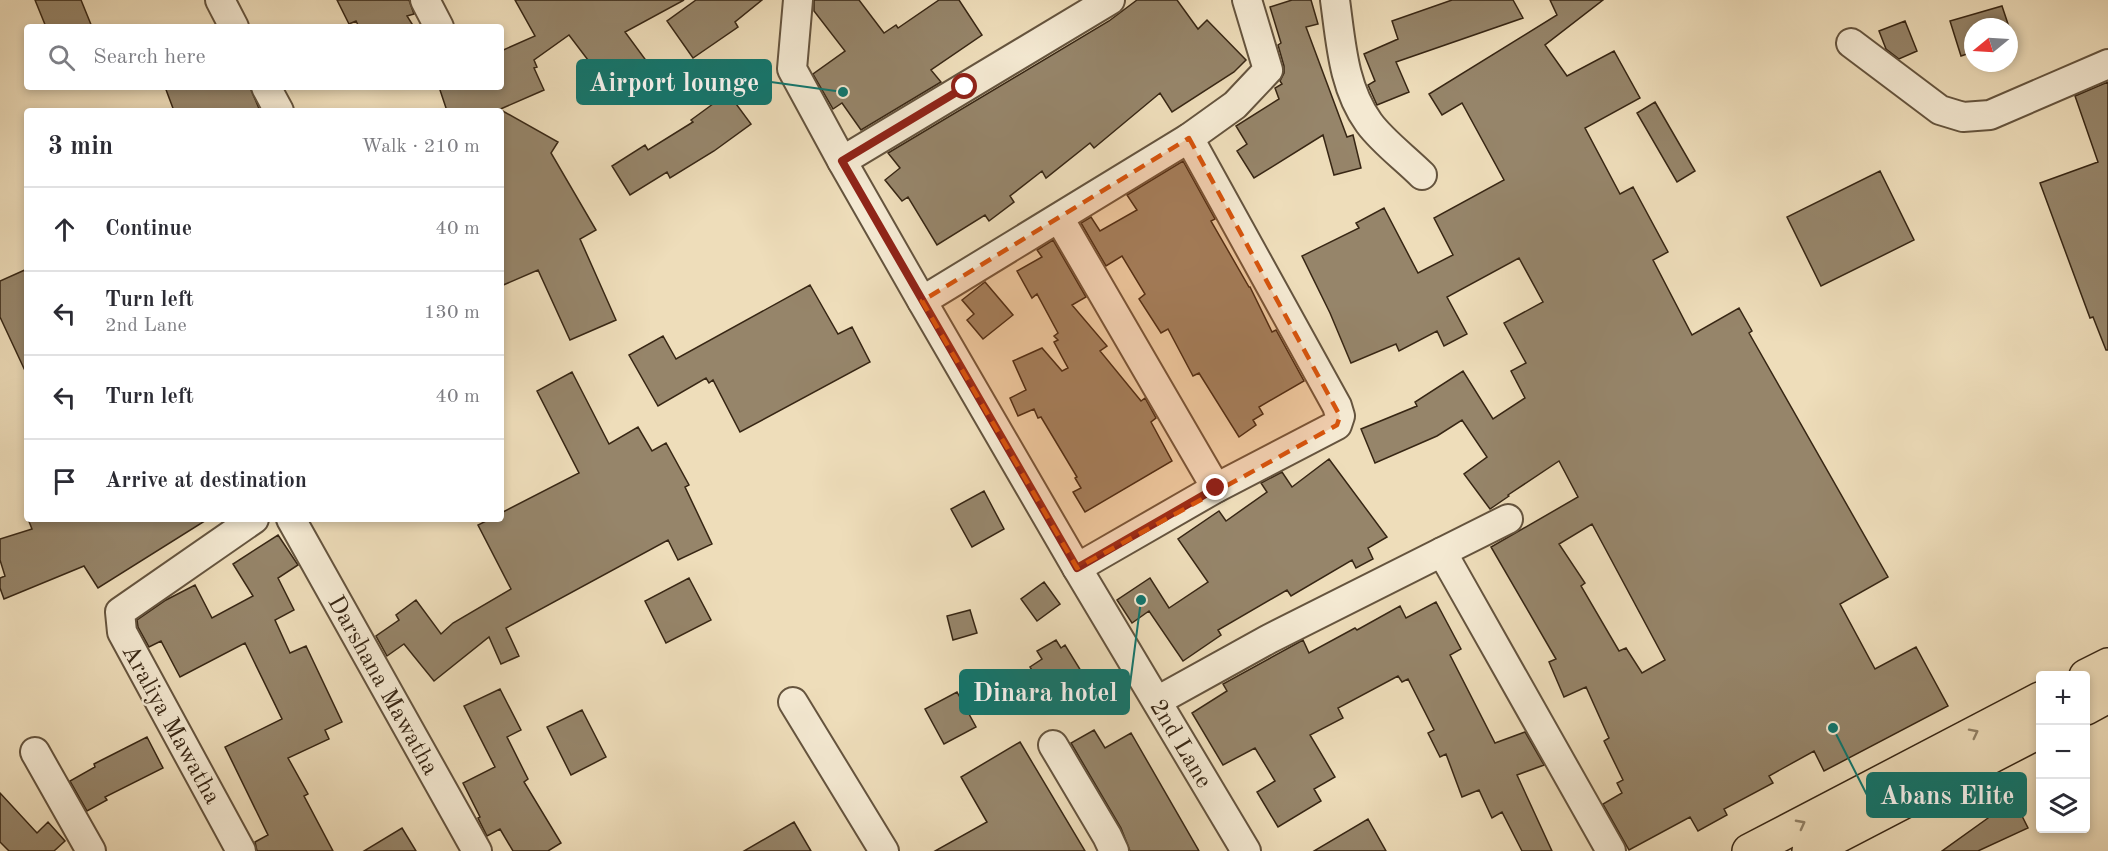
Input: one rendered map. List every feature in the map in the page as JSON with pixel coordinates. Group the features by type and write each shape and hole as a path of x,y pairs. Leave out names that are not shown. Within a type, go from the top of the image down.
{"highway":[{"path":"2090,674 2108,665"},
{"path":"2090,705 2108,696"},
{"path":"1749,851 2036,701"},
{"path":"1809,851 2036,733"}],"street":[{"path":"220,0 232,24"},
{"path":"425,0 438,24"},
{"name":"2nd Lane","path":"798,0 792,69 842,161 1077,568 1246,851"},
{"path":"842,161 1110,0"},
{"path":"922,301 1189,138 1235,105 1268,70 1247,0"},
{"path":"1335,0 1347,80 1358,104 1370,124 1422,175"},
{"path":"1851,43 1940,110 1963,117 1990,115 2108,64"},
{"path":"268,90 277,108"},
{"path":"1077,568 1216,488 1336,425 1340,416 1337,406 1189,138"},
{"path":"1059,218 1216,488"},
{"path":"1157,701 1269,639 1508,519"},
{"name":"Araliya Mawatha","path":"241,851 122,633 120,612 250,522"},
{"name":"Darshana Mawatha","path":"293,522 475,850"},
{"path":"1442,552 1611,851"},
{"path":"793,702 884,851"},
{"path":"1053,745 1114,851"},
{"path":"35,752 91,851"}],"highlighted area":[{"path":"1189,138 1340,416 1337,425 1077,568 922,301"}],"building":[{"path":"35,0 81,0 91,24 45,24"},
{"path":"337,0 409,0 414,14 407,16 412,24 358,24 356,21 349,24"},
{"path":"515,0 684,0 625,32 656,74 630,94 621,81 610,89 569,35 534,60 537,67 534,68 544,90 503,108 446,108 440,90 504,90 504,50 535,36"},
{"path":"696,0 762,0 735,22 738,27 693,58 667,21"},
{"path":"814,0 859,0 884,33 896,25 898,28 939,0 959,0 982,35 931,70 941,82 861,130 842,103 833,109 813,74 845,51 814,11"},
{"path":"1137,0 1177,0 1198,29 1207,20 1246,60 1234,72 1172,112 1160,93 1094,148 1090,143 1046,178 1042,171 1010,196 1014,202 989,221 985,215 937,245 908,197 902,201 885,180 900,168 888,153 1109,21"},
{"path":"1292,0 1311,0 1318,24 1306,27 1347,137 1353,135 1361,168 1334,175 1323,135 1254,178 1237,151 1247,144 1236,126 1279,99 1275,88 1282,84 1280,81 1284,73 1284,66 1278,45 1281,43 1270,7"},
{"path":"1452,0 1513,0 1523,18 1396,62 1409,92 1377,105 1368,85 1375,81 1364,54 1398,39 1392,21"},
{"path":"1550,0 1603,0 1545,45 1567,76 1614,51 1640,98 1585,128 1620,194 1633,187 1668,252 1653,260 1692,335 1739,308 1752,331 1749,333 1888,577 1840,604 1875,669 1916,647 1948,706 1824,771 1814,751 1769,776 1773,783 1724,809 1727,815 1698,831 1690,817 1629,850 1603,804 1622,793 1617,783 1623,780 1604,741 1609,738 1586,687 1564,697 1549,662 1556,659 1491,547 1578,497 1559,461 1490,509 1464,474 1487,457 1462,420 1437,436 1375,463 1361,429 1417,406 1415,402 1463,371 1493,419 1525,398 1511,371 1526,363 1504,323 1543,302 1519,258 1447,297 1467,334 1444,346 1437,331 1399,351 1396,344 1351,363 1302,256 1359,228 1356,223 1384,208 1418,273 1453,255 1434,218 1504,180 1462,103 1442,115 1429,94 1557,15","holes":["1592,524 1665,660 1642,673 1626,648 1619,651 1581,586 1585,583 1559,544"]},
{"path":"2002,6 2006,18 1964,18 1964,55 1961,56 1950,21"},
{"path":"1905,21 1917,51 1899,59 1886,49 1879,31"},
{"path":"2108,82 2108,350 2106,350 2093,317 2090,318 2040,183 2098,162 2075,96"},
{"path":"166,90 251,90 259,108 173,108"},
{"path":"728,93 751,124 714,151 670,178 667,172 630,195 612,166 645,145 648,150 693,122 691,120"},
{"path":"1655,102 1695,171 1677,182 1637,113"},
{"path":"504,112 558,142 551,153 596,230 580,239 616,320 570,340 538,270 504,285"},
{"path":"1183,161 1215,219 1211,221 1250,287 1272,332 1276,330 1304,381 1259,407 1263,414 1253,420 1256,425 1239,437 1199,373 1193,376 1168,329 1161,333 1139,299 1145,294 1122,256 1106,266 1081,223 1091,217 1100,231 1137,210 1127,195"},
{"path":"1880,171 1914,240 1821,286 1787,217"},
{"path":"1053,240 1086,297 1072,305 1107,346 1100,351 1141,401 1145,398 1156,418 1151,422 1172,461 1085,512 1073,492 1081,488 1075,478 1077,477 1041,417 1038,418 1034,409 1018,416 1010,398 1026,390 1013,361 1042,348 1062,371 1068,368 1054,342 1058,340 1054,336 1058,333 1037,294 1032,298 1017,271 1042,257 1037,250"},
{"path":"24,270 24,369 0,317 0,281"},
{"path":"985,282 1013,315 983,339 967,320 974,314 962,300"},
{"path":"810,285 838,334 852,327 870,362 740,432 713,380 709,383 706,378 658,406 629,355 663,336 676,359"},
{"path":"572,372 609,444 638,427 652,451 666,443 689,485 685,487 712,544 678,560 668,540 506,628 519,656 501,664 489,637 434,681 404,644 387,656 376,636 399,620 396,615 416,600 441,634 453,623 511,589 478,525 484,522 504,522 504,511 579,473 537,391"},
{"path":"1329,459 1387,537 1368,548 1373,559 1356,568 1352,560 1291,596 1287,590 1218,630 1221,635 1183,661 1149,611 1132,623 1117,600 1150,578 1169,608 1208,582 1178,539 1219,511 1226,521 1267,492 1261,483 1282,472 1292,487"},
{"path":"984,491 1004,529 972,547 951,509"},
{"path":"29,522 203,522 98,588 84,566 4,599 0,588 0,578 5,576 0,560 0,539 32,529"},
{"path":"278,535 298,565 278,578 294,610 275,620 290,653 306,646 342,722 325,730 329,739 288,758 308,794 304,796 333,851 257,851 255,842 268,835 225,747 282,719 245,643 180,677 161,641 149,647 138,627 137,620 166,600 195,585 212,618 253,596 233,564"},
{"path":"689,578 711,620 666,643 645,601"},
{"path":"1044,582 1060,604 1037,621 1021,599"},
{"path":"1436,602 1461,649 1450,655 1495,743 1525,732 1544,765 1517,775 1552,851 1522,851 1502,812 1492,818 1479,790 1462,797 1446,754 1440,757 1428,733 1434,730 1408,679 1402,682 1398,676 1338,708 1343,718 1310,735 1335,777 1314,789 1321,801 1278,827 1257,792 1275,781 1255,748 1223,765 1192,713 1227,691 1223,684 1303,640 1309,653 1400,606 1406,618"},
{"path":"970,610 977,633 953,640 947,616"},
{"path":"1056,640 1061,648 1065,645 1081,671 1044,691 1030,667 1042,659 1037,651"},
{"path":"500,689 521,730 507,737 528,779 524,782 561,843 548,851 513,851 500,829 487,836 463,783 495,767 464,706"},
{"path":"957,692 976,727 944,744 925,709"},
{"path":"582,710 606,757 571,775 547,727"},
{"path":"1094,730 1105,748 1131,733 1199,851 1130,851 1121,828 1071,743"},
{"path":"147,737 163,768 105,797 107,800 87,811 70,781 95,767 94,764"},
{"path":"1020,742 1085,851 935,851 987,822 961,777"},
{"path":"0,793 37,833 48,822 65,841 54,851 9,851 0,842"},
{"path":"2015,802 2028,828 1978,851 1942,851 1988,818 1987,815"},
{"path":"1368,819 1386,851 1314,851"},
{"path":"794,822 811,851 744,851"},
{"path":"402,828 416,851 364,851"}],"place":[{"name":"Airport lounge","path":"843,92"},
{"name":"Dinara hotel","path":"1141,600"},
{"name":"Abans Elite","path":"1833,728"}],"route":[{"path":"965,87 842,161 1077,568 1216,488"}]}
